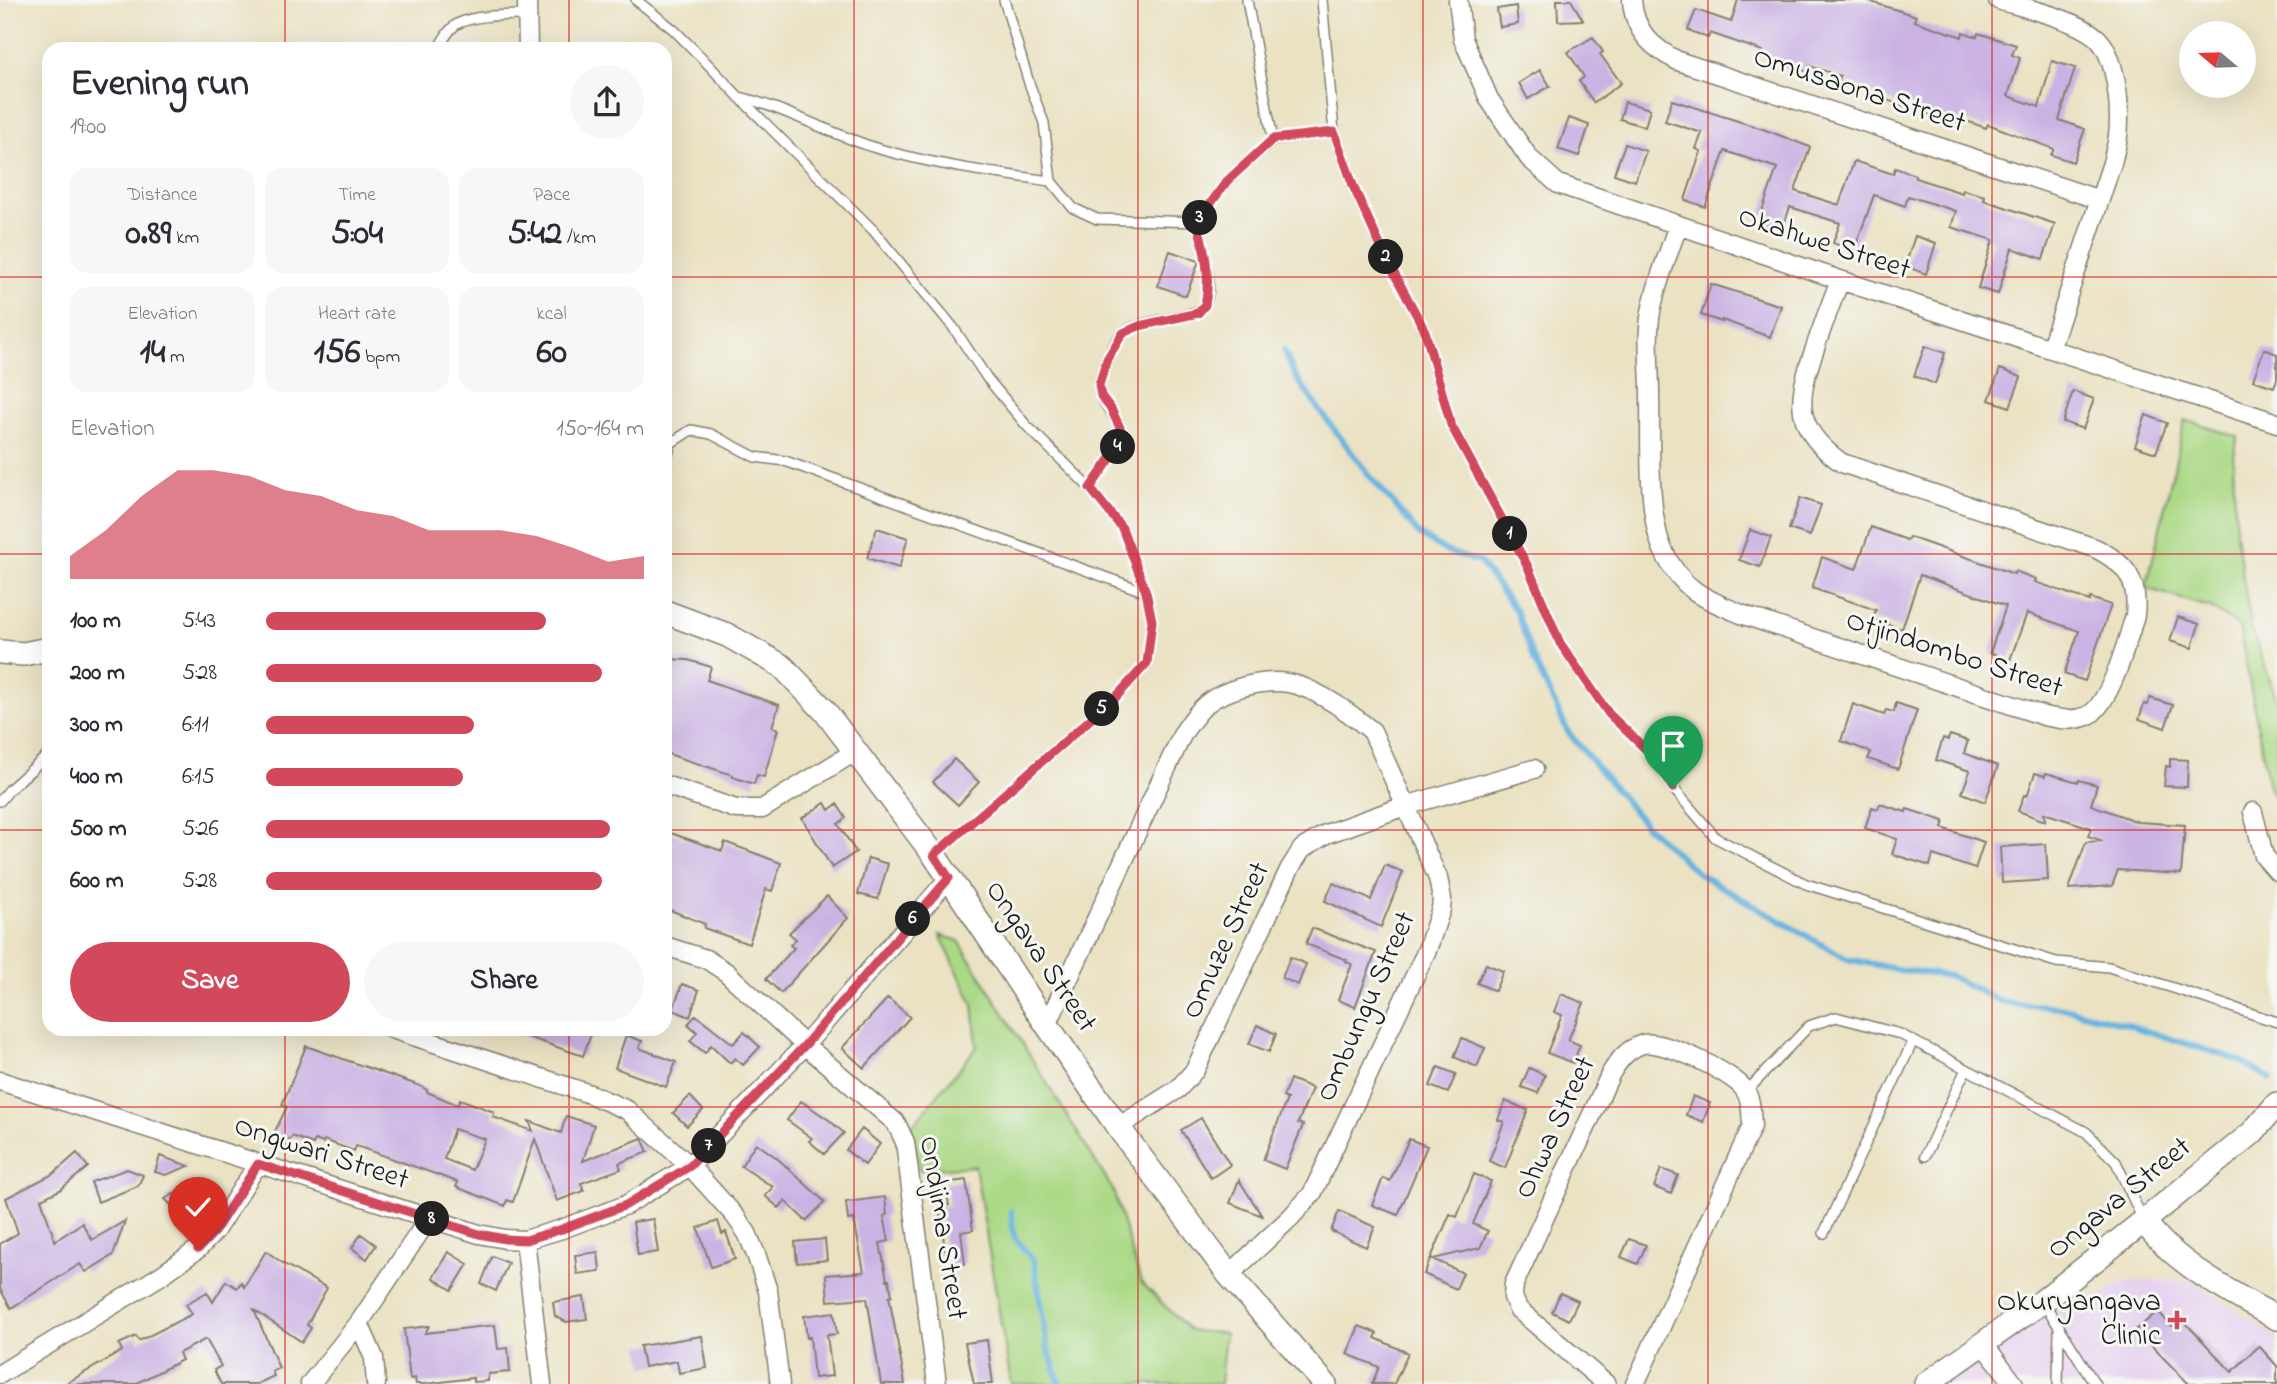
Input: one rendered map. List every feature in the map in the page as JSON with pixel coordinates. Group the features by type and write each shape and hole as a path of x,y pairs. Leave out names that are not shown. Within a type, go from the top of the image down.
{"street":[{"name":"Okahwe Street","path":"1458,0 1463,39 1489,99 1529,158 1558,184 1840,280 2277,423"},
{"name":"Omusaona Street","path":"1632,0 1638,28 1660,51 1678,61 2100,200"},
{"path":"1998,0 2051,8 2097,37 2108,54 2113,73 2118,136 2100,200 2051,347"},
{"path":"527,8 528,42"},
{"name":"Otjindombo Street","path":"1678,225 1655,296 1649,339 1652,502 1664,553 1683,581 1705,599 1741,614 2018,708 2066,721 2087,716 2104,700 2135,615 2136,604 2129,573 2114,558 2095,548 1843,463 1824,450 1804,418 1801,395 1840,280"},
{"name":"Ongava Street","path":"672,615 727,635 782,666 824,710 934,855 1118,1127 1229,1275 1325,1384"},
{"path":"0,652 23,654 42,650"},
{"name":"Ombungu Street","path":"1047,1025 1183,733 1195,716 1214,698 1247,687 1277,682 1299,686 1354,716 1372,731 1438,878 1441,909 1427,950 1312,1194 1229,1275"},
{"path":"672,787 736,809 762,808 856,751"},
{"name":"Omuze Street","path":"1118,1127 1178,1089 1195,1070 1290,868 1302,849 1326,834 1405,806 1534,769"},
{"path":"2253,812 2264,856 2277,871"},
{"name":"Ongwari Street","path":"0,1080 479,1234 526,1240 626,1205 690,1166 805,1045 949,878"},
{"name":"Ondjima Street","path":"672,948 706,959 726,972 805,1045 896,1122 905,1142 937,1384"},
{"path":"413,1036 590,1094 627,1111 690,1166 735,1216 747,1233 757,1257 768,1291 780,1384"},
{"name":"Ohwa Street","path":"1606,1384 1518,1309 1513,1297 1514,1284 1611,1073 1620,1058 1633,1048 1646,1043 1677,1051 1721,1070 1737,1080 1746,1092"},
{"path":"1635,1384 1752,1126 1751,1106 1746,1092"},
{"name":"Ongava Street","path":"1926,1384 2043,1301 2144,1221 2252,1133 2277,1104"},
{"path":"0,1374 182,1262 214,1232 258,1164"},
{"path":"310,1384 359,1323 429,1218"},
{"path":"2144,1221 2154,1236 2174,1254 2246,1302 2277,1318"},
{"path":"526,1240 542,1384"},
{"path":"359,1323 374,1358 376,1384"},
{"path":"1983,1343 2014,1384"}],"lane":[{"path":"636,0 673,29 873,230 953,327 987,377 1026,425 1090,488 1122,528 1146,592 1152,621 1147,663 1116,697 934,855"},
{"path":"1004,0 1044,123 1051,181 1073,208 1097,219 1197,222"},
{"path":"1247,0 1273,139"},
{"path":"1322,0 1334,132 1354,188 1385,256 1425,331 1451,425 1528,567 1560,643 1609,714 1659,762 1673,788 1716,838 1806,884 2056,962 2109,967 2277,1022"},
{"path":"442,42 458,23 527,8"},
{"path":"738,96 771,105 874,148 957,169 1051,181"},
{"path":"1197,222 1227,181 1273,139 1334,132"},
{"path":"1090,488 1122,439 1122,432 1101,396 1099,385 1107,359 1123,333 1139,326 1198,313 1205,305 1208,275 1205,250 1197,222"},
{"path":"672,442 691,430 711,434 755,457 785,461 1146,592"},
{"path":"0,801 42,760"},
{"path":"1746,1092 1809,1026 1820,1021 1836,1017 1900,1034 2086,1132 2116,1162 2144,1221"},
{"path":"1824,1233 1913,1041"},
{"path":"1925,1156 1966,1069"},
{"path":"2043,1301 2095,1384"},
{"path":"2058,1384 2059,1326"}],"shaded area":[{"path":"2069,1281 2089,1304 2122,1281 2192,1281 2277,1337 2277,1384 1925,1384"}],"green space":[{"path":"2185,420 2238,437 2233,459 2236,534 2251,627 2277,700 2277,803 2269,787 2239,626 2211,608 2146,588"},
{"path":"940,935 959,941 1113,1190 1141,1282 1190,1331 1225,1333 1220,1384 1011,1384 975,1166 920,1170 911,1127 977,1047 973,1004"}],"building":[{"path":"1557,0 1571,0 1583,20 1558,21"},
{"path":"1738,0 1865,0 1916,16 1914,21 1962,37 1963,32 1977,37 1978,33 2016,45 2012,55 2020,58 2008,96 2039,107 2052,61 2075,68 2059,120 2085,129 2073,162 2051,155 2054,149 1988,124 1986,128 1961,119 1960,123 1923,113 1867,93 1868,90 1839,82 1840,76 1810,66 1808,72 1761,56 1763,51 1710,33 1708,38 1688,30 1696,10 1731,22"},
{"path":"1516,6 1518,24 1500,27 1497,9"},
{"path":"1593,37 1603,52 1600,54 1621,83 1594,103 1579,81 1584,77 1568,52"},
{"path":"1540,70 1550,86 1528,99 1519,83"},
{"path":"1672,100 1810,147 1795,191 1839,205 1854,161 1893,174 1895,168 1915,175 1915,178 1962,193 1963,190 1985,196 1984,200 2055,224 2043,259 2012,248 1998,294 1978,288 1993,240 1951,227 1956,211 1908,196 1905,206 1874,195 1854,251 1833,243 1840,223 1790,207 1781,233 1757,225 1777,168 1725,151 1705,207 1685,200 1701,151 1696,149 1702,133 1665,121"},
{"path":"1625,102 1650,109 1645,127 1620,119"},
{"path":"1569,118 1589,125 1579,156 1558,149"},
{"path":"1625,144 1646,151 1635,181 1614,174"},
{"path":"1915,236 1936,243 1926,274 1905,266"},
{"path":"1170,251 1199,261 1186,296 1158,286"},
{"path":"1711,284 1781,306 1770,337 1701,315"},
{"path":"1925,346 1945,353 1935,384 1914,376"},
{"path":"2264,349 2277,354 2277,379 2274,387 2253,380"},
{"path":"2000,369 2021,377 2010,407 1989,400"},
{"path":"2073,391 2094,399 2083,429 2063,422"},
{"path":"2146,415 2167,423 2156,453 2135,446"},
{"path":"1800,498 1821,505 1810,536 1789,529"},
{"path":"1871,527 1907,540 1909,537 2014,574 2015,571 2036,579 2035,582 2090,601 2090,598 2111,605 2085,681 2064,674 2079,631 2027,613 2010,660 1990,653 2006,606 1920,575 1902,629 1873,619 1876,610 1812,588 1822,557 1856,569"},
{"path":"877,528 908,538 899,568 867,558"},
{"path":"1750,530 1771,537 1760,567 1739,560"},
{"path":"2178,617 2199,624 2192,648 2170,641"},
{"path":"672,659 688,660 711,667 707,680 779,705 772,727 778,729 764,777 757,775 754,784 672,755"},
{"path":"2150,698 2173,705 2165,728 2139,719 2144,704 2148,705"},
{"path":"1896,703 1917,710 1898,769 1868,759 1871,752 1841,741 1853,704 1884,715 1886,710 1894,712"},
{"path":"1950,735 1968,741 1964,753 1998,766 1985,802 1962,793 1970,771 1936,760 1943,738 1948,740"},
{"path":"954,759 979,782 958,805 933,782"},
{"path":"2170,759 2188,760 2187,787 2164,786 2166,766 2170,767"},
{"path":"2035,773 2097,785 2091,805 2138,822 2185,825 2181,874 2118,870 2112,886 2069,889 2086,842 2103,841 2088,836 2091,828 2044,813 2045,821 2018,811"},
{"path":"825,803 829,810 837,804 846,818 838,824 856,852 832,868 802,818"},
{"path":"1880,804 1944,821 1942,828 1984,842 1975,869 1933,855 1930,866 1892,854 1897,839 1865,828 1872,807 1878,809"},
{"path":"672,833 722,851 725,842 781,863 772,891 766,889 749,944 704,928 705,924 672,911"},
{"path":"2046,844 2048,880 2002,883 2000,847"},
{"path":"868,858 888,864 878,899 858,894"},
{"path":"1385,865 1403,872 1381,927 1325,901 1333,883 1371,900"},
{"path":"827,896 848,918 781,993 766,979 794,948 790,945 796,939 789,933"},
{"path":"1312,928 1376,952 1355,1007 1338,1000 1352,964 1306,944"},
{"path":"1290,957 1306,964 1298,985 1282,978"},
{"path":"1486,964 1503,971 1495,991 1477,983"},
{"path":"682,984 699,990 690,1017 673,1010"},
{"path":"1561,994 1584,1003 1568,1040 1580,1045 1573,1063 1547,1053 1562,1015 1554,1012"},
{"path":"888,998 910,1017 864,1068 842,1048"},
{"path":"696,1015 733,1044 744,1032 760,1047 743,1065 735,1058 730,1063 711,1045 705,1053 690,1041 697,1032 688,1024"},
{"path":"1257,1025 1276,1034 1269,1052 1249,1044"},
{"path":"525,1036 590,1036 583,1056"},
{"path":"626,1036 642,1041 639,1048 676,1062 666,1087 615,1068"},
{"path":"1462,1038 1485,1048 1477,1067 1454,1057"},
{"path":"306,1046 420,1086 427,1092 458,1105 460,1099 494,1112 493,1117 533,1131 529,1121 561,1133 566,1116 594,1125 583,1161 642,1138 648,1152 619,1163 621,1169 581,1183 584,1191 557,1201 535,1139 513,1202 507,1200 505,1206 456,1187 458,1182 356,1146 354,1151 324,1140 323,1143 315,1140 313,1144 292,1136 290,1140 274,1133 287,1107 282,1105","holes":["454,1129 485,1139 472,1170 444,1159"]},
{"path":"1438,1067 1456,1074 1448,1093 1430,1086"},
{"path":"1529,1068 1545,1075 1538,1093 1521,1087"},
{"path":"1290,1079 1312,1088 1298,1123 1303,1125 1285,1169 1263,1160 1287,1099 1283,1097"},
{"path":"690,1096 703,1110 687,1126 673,1113"},
{"path":"1693,1096 1710,1103 1703,1122 1686,1115"},
{"path":"801,1101 844,1133 824,1154 809,1141 812,1138 787,1120"},
{"path":"1505,1101 1528,1110 1505,1168 1489,1161 1504,1122 1498,1120"},
{"path":"1201,1118 1230,1165 1211,1178 1181,1130"},
{"path":"862,1129 880,1144 865,1165 846,1150"},
{"path":"1409,1139 1427,1146 1398,1215 1372,1205 1383,1178 1390,1181"},
{"path":"756,1143 777,1158 825,1202 806,1221 785,1201 779,1208 765,1196 773,1187 741,1166"},
{"path":"77,1153 88,1167 60,1190 41,1199 55,1241 82,1223 92,1240 125,1221 113,1255 86,1272 80,1264 11,1308 0,1289 0,1244 18,1233 6,1198 53,1174"},
{"path":"160,1156 189,1166 166,1175 155,1172"},
{"path":"127,1169 143,1175 138,1186 98,1202 91,1182"},
{"path":"1661,1169 1678,1175 1671,1194 1654,1187"},
{"path":"1474,1174 1491,1181 1473,1224 1488,1231 1480,1248 1433,1259 1463,1273 1456,1289 1424,1274 1450,1214 1457,1217"},
{"path":"966,1180 973,1230 961,1232 965,1264 944,1268 942,1251 945,1250 939,1206 949,1205 945,1183"},
{"path":"1239,1180 1262,1216 1230,1203"},
{"path":"195,1182 207,1194 184,1218 165,1199"},
{"path":"885,1197 887,1215 884,1216 889,1241 880,1243 892,1295 889,1296 905,1384 881,1384 867,1298 828,1301 826,1275 864,1272 854,1219 848,1220 846,1202"},
{"path":"1339,1211 1375,1227 1366,1247 1331,1231"},
{"path":"653,1219 658,1252 638,1255 633,1222"},
{"path":"718,1221 722,1234 726,1232 735,1259 711,1267 698,1228"},
{"path":"361,1234 376,1245 367,1259 352,1248"},
{"path":"825,1239 827,1260 797,1263 795,1242"},
{"path":"1629,1239 1646,1245 1638,1264 1621,1257"},
{"path":"266,1251 327,1288 307,1325 311,1328 302,1342 254,1310 279,1368 272,1371 274,1376 257,1384 221,1384 214,1370 221,1366 206,1339 179,1353 182,1360 135,1384 65,1384 122,1351 119,1344 136,1336 139,1341 192,1314 186,1304 207,1292 213,1302 226,1281 237,1288 241,1282 244,1287"},
{"path":"448,1252 468,1264 452,1290 433,1278"},
{"path":"598,1252 600,1271 577,1274 575,1255"},
{"path":"492,1256 508,1263 496,1291 481,1284"},
{"path":"1560,1293 1578,1301 1569,1320 1552,1312"},
{"path":"584,1297 587,1319 566,1322 555,1316 553,1302"},
{"path":"2158,1311 2171,1326 2180,1317 2232,1372 2259,1346 2277,1366 2277,1384 2189,1384 2136,1330"},
{"path":"834,1312 837,1334 827,1335 832,1376 814,1378 810,1337 807,1338 804,1316"},
{"path":"495,1325 498,1349 508,1348 510,1372 488,1374 488,1381 473,1382 473,1378 416,1384 415,1378 410,1379 404,1329 429,1326 425,1333"},
{"path":"1359,1326 1377,1333 1375,1338 1408,1353 1394,1384 1372,1384 1379,1367 1347,1354"},
{"path":"702,1336 707,1368 679,1373 677,1361 644,1367 640,1346"},
{"path":"987,1340 993,1384 974,1384 965,1343"}],"waterway":[{"path":"1284,350 1295,376 1321,412 1368,474 1420,535 1446,551 1480,562 1516,611 1533,658 1568,732 1646,826 1699,874 1847,959 1950,976 2004,1003 2059,1007 2118,1022 2238,1060 2271,1079"},
{"path":"1011,1211 1014,1237 1034,1261 1047,1346 1060,1384"}],"place":[{"name":"Okuryangava Clinic","path":"2177,1320"}],"route":[{"path":"198,1249 214,1232 258,1164 479,1234 526,1240 626,1205 690,1166 805,1045 949,878 934,855 1116,697 1147,663 1152,621 1146,592 1122,528 1090,488 1122,439 1122,432 1101,396 1099,385 1107,359 1123,333 1139,326 1198,313 1205,305 1208,275 1205,250 1197,222 1227,181 1273,139 1334,132 1354,188 1385,256 1425,331 1451,425 1528,567 1560,643 1609,714 1659,762 1673,788"}]}
